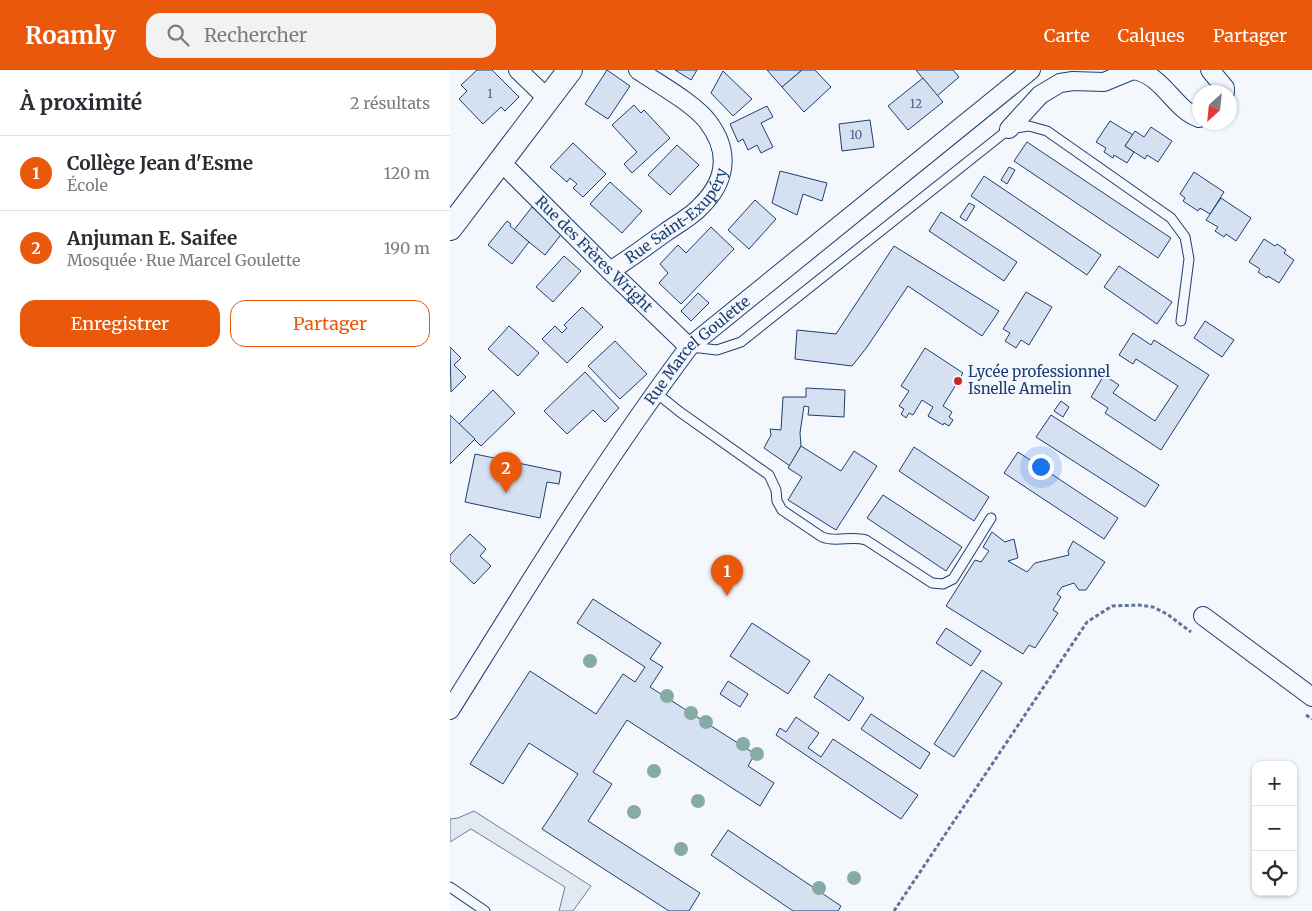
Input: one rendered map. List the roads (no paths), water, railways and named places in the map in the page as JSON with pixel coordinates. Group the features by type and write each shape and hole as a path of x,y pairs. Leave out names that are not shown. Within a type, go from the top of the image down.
{"main road":[{"path":"450,228 570,70"}],"street":[{"path":"518,70 548,99"},
{"name":"Rue Saint-Exupéry","path":"610,271 700,207 716,186 724,163 720,140 708,120 638,70"},
{"name":"Rue Marcel Goulette","path":"450,710 598,474 688,346 1031,70"},
{"path":"1010,129 1040,95 1060,83 1073,81 1104,82 1133,70 1152,77 1192,114"},
{"path":"1210,70 1222,85"},
{"name":"Rue des Frères Wright","path":"500,162 688,346"},
{"path":"1203,616 1312,697"}],"lane":[{"path":"688,346 716,350 740,342 1010,129 1029,126 1047,131 1171,218 1185,237 1189,259 1181,321"},
{"path":"655,392 769,475 776,490 777,501 782,510 829,540 859,538 866,540 932,583 943,584 952,579 992,518"},
{"path":"450,887 485,911"}],"place":[{"name":"Lycée professionnel Isnelle Amelin","path":"958,381"},
{"name":"Anjuman E. Saifee","path":"506,493"},
{"name":"Collège Jean d'Esme","path":"727,596"}]}
